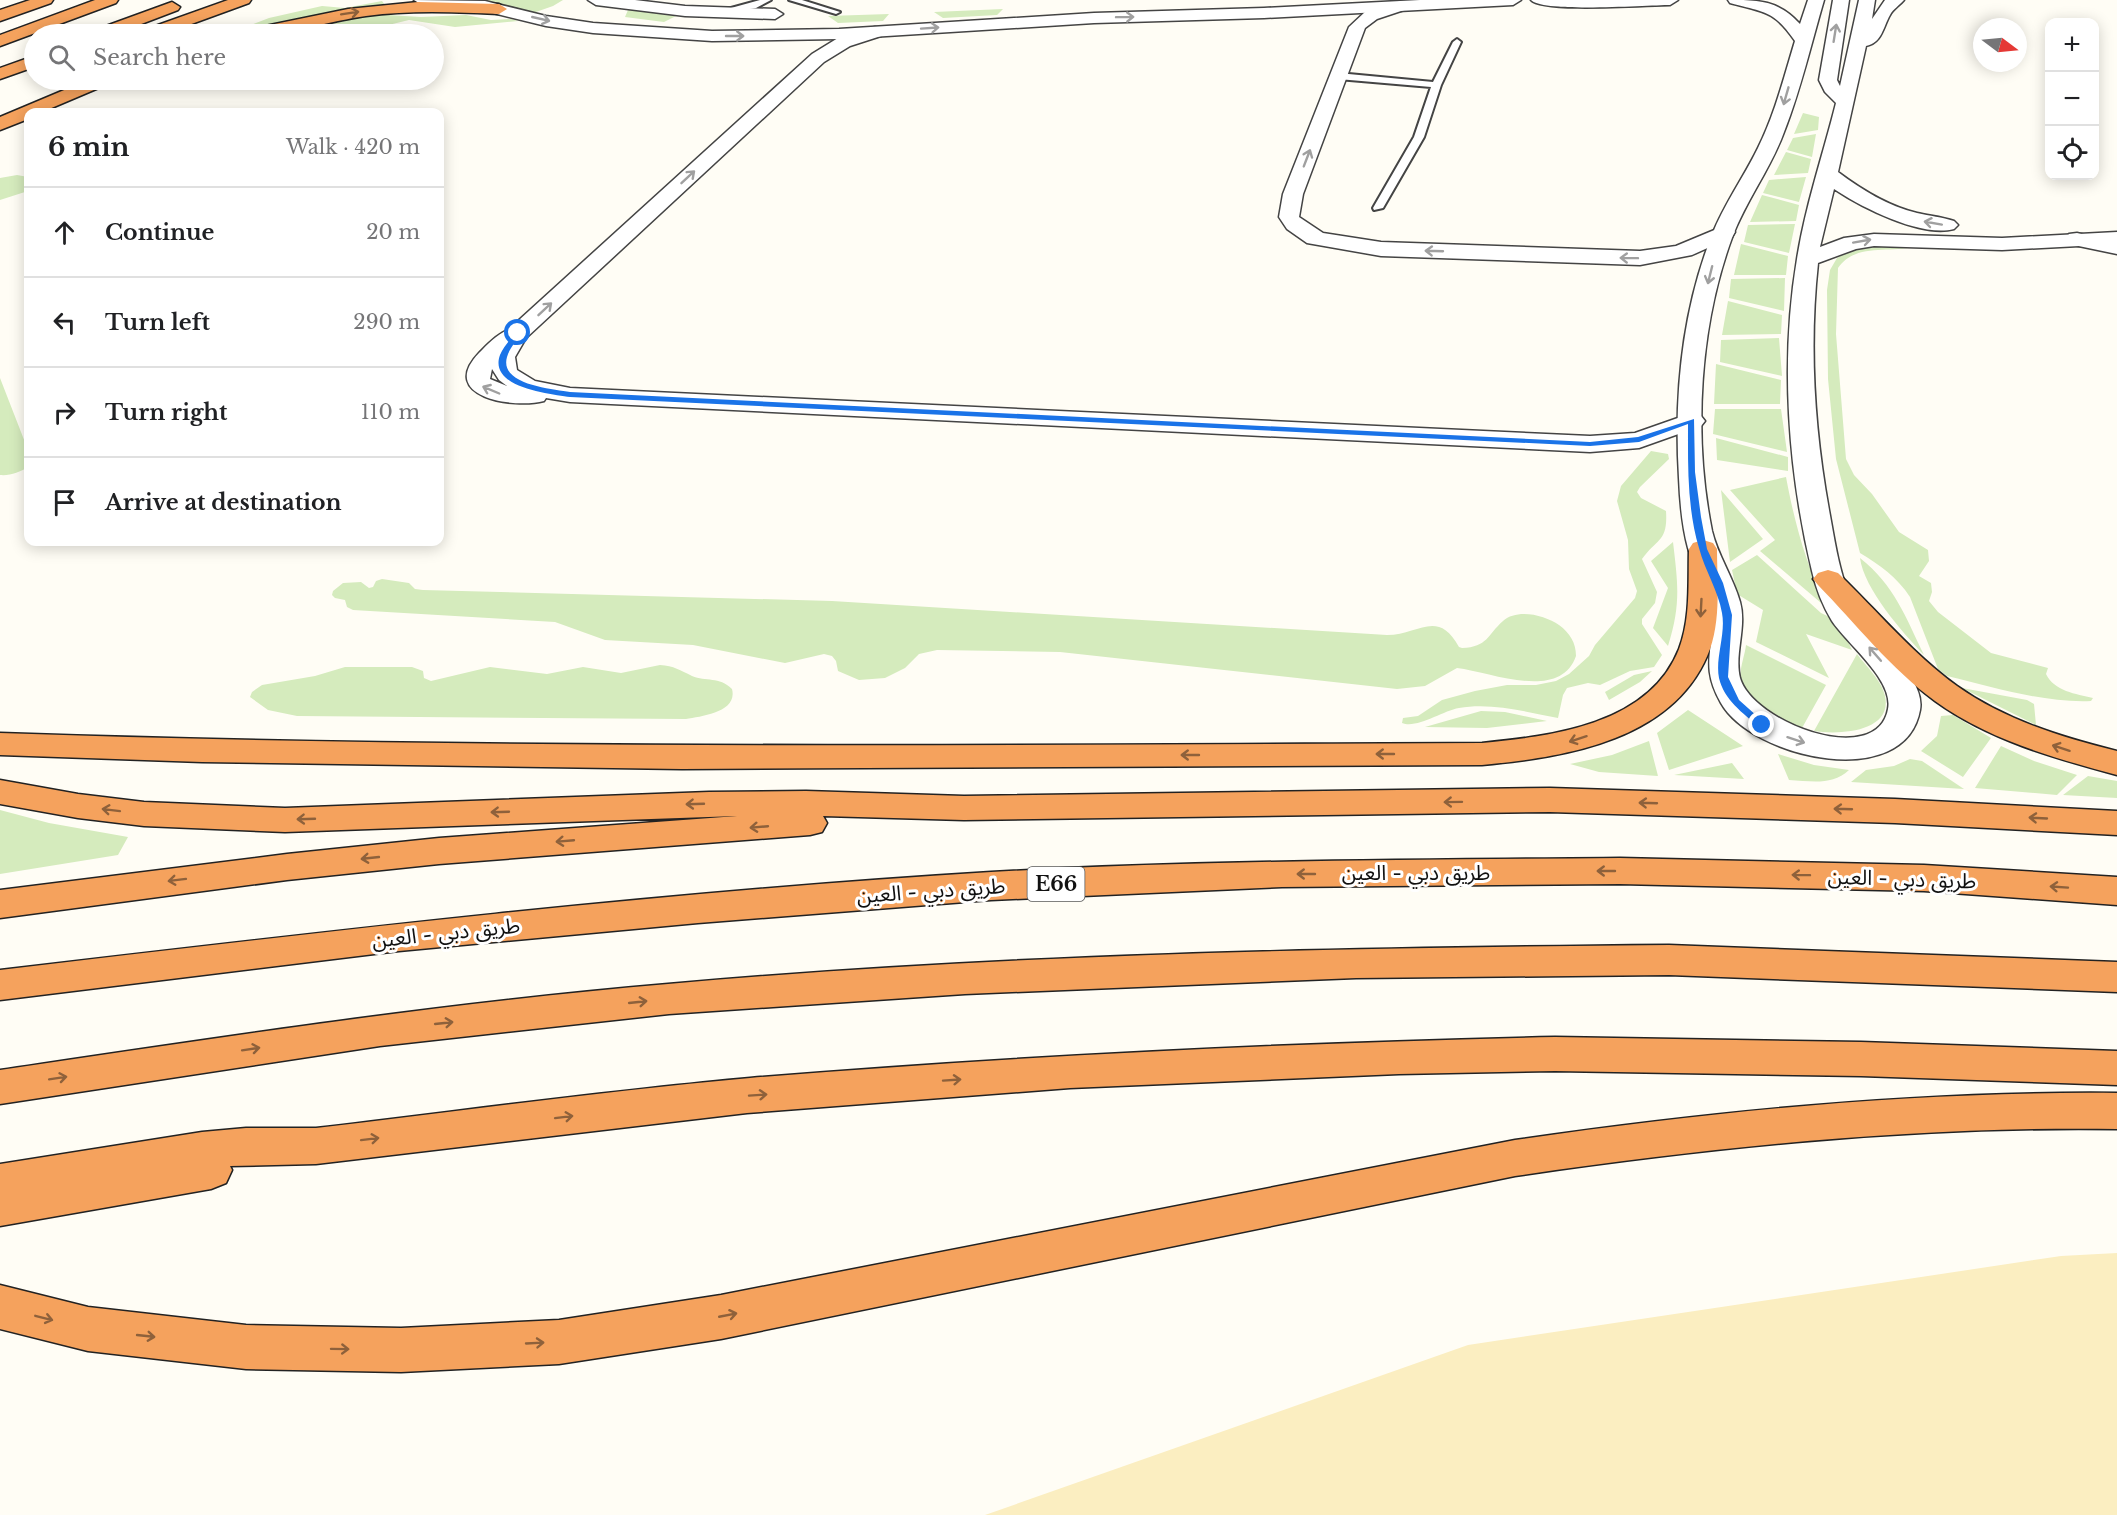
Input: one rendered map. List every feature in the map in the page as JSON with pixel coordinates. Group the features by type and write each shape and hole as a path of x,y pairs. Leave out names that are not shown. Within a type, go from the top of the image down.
{"highway":[{"path":"0,16 45,0"},
{"path":"46,24 110,0"},
{"path":"127,24 189,0"},
{"path":"177,24 243,0"},
{"path":"202,24 261,0"},
{"path":"250,24 320,19 385,9 426,6 499,9"},
{"path":"0,41 24,32"},
{"path":"0,74 24,64"},
{"path":"0,88 24,85"},
{"path":"38,108 79,90"},
{"path":"42,108 90,90"},
{"path":"1,124 24,114"},
{"path":"1,124 24,115"},
{"path":"0,744 202,751 682,758 1482,754 1527,750 1567,743 1604,731 1637,715 1663,697 1683,675 1695,649 1700,620 1703,549"},
{"path":"1828,579 1927,678 1953,696 2014,730 2049,744 2117,763"},
{"path":"0,792 78,806 144,814 285,820 709,804 807,803 964,808 1550,800 1895,811 2117,823"},
{"path":"0,904 197,878 427,852 854,819 964,808"},
{"name":"طريق دبي - العين","path":"0,985 411,936 698,909 991,886 1282,874 1620,871 1924,878 2117,891"},
{"path":"0,1087 391,1029 669,999 965,979 1356,963 1669,960 2117,977"},
{"path":"0,1183 202,1150 246,1146 316,1146 747,1096 1081,1070 1399,1057 1555,1054 1861,1059 2117,1068"},
{"path":"0,1307 88,1329 246,1347 401,1350 559,1342 721,1317 1515,1158 1607,1144 1812,1123 2117,1111"},
{"path":"0,1207 227,1167 316,1146"}],"street":[{"path":"422,0 499,9 569,25 649,33 754,36 875,32 1084,18 1264,13 1513,0"},
{"path":"596,0 632,6 707,12 842,12"},
{"path":"1086,2 1194,0"},
{"path":"1539,0 1567,3 1670,0"},
{"path":"1736,0 1761,5 1784,15 1791,21 1803,40"},
{"path":"1816,0 1775,130 1724,232 1709,277 1696,343 1691,472 1703,549 1725,604 1727,631 1724,677 1736,702 1762,725 1800,742 1842,749 1878,743 1891,736 1901,725 1905,712 1905,698 1891,673 1863,641 1840,608 1828,579 1811,484 1802,414 1800,347 1807,260 1867,0"},
{"path":"1841,0 1828,80 1830,87 1845,102"},
{"path":"1858,47 1871,38 1884,9 1896,0"},
{"path":"1401,6 1379,12 1361,21 1293,194 1276,215 1276,228 1282,235 1304,245 1318,248 1640,258 1681,253 1697,248 1724,232"},
{"path":"875,32 844,42 818,58 518,333 492,352 478,367 477,380 481,385 489,390 511,395 570,395 1590,444 1639,440 1692,420"},
{"path":"1828,174 1870,204 1906,217 1944,225 2001,227 2117,221"},
{"path":"1807,260 1852,243 1874,240 2002,244 2117,238"},
{"path":"2077,239 2117,248"}],"lane":[{"path":"707,12 742,9 767,0"},
{"path":"793,0 842,12"},
{"path":"1378,208 1419,137 1436,85 1457,42"},
{"path":"1338,76 1436,85"}],"green space":[{"path":"456,0 563,0 533,13 491,4"},
{"path":"382,1 385,5 284,24 254,24 269,18 322,6 345,8"},
{"path":"1003,9 997,15 943,18 934,12"},
{"path":"628,10 678,15 664,22 625,17"},
{"path":"372,14 421,17 466,15 491,20 518,21 455,27 409,20 393,24 331,24"},
{"path":"889,14 883,21 838,23 828,16"},
{"path":"1803,113 1819,117 1818,130 1794,134"},
{"path":"1816,134 1812,157 1787,150 1793,138"},
{"path":"1786,152 1811,159 1808,173 1774,175"},
{"path":"24,176 24,192 0,200 0,178"},
{"path":"1806,177 1799,202 1763,193 1769,180"},
{"path":"1762,195 1799,205 1796,221 1750,222"},
{"path":"1795,224 1789,253 1744,242 1748,225"},
{"path":"1741,244 1788,256 1786,275 1734,275"},
{"path":"1873,246 1913,247 1863,252 1845,260 1838,268 1836,334 1846,459 1854,475 1872,494 1899,532 1928,550 1929,561 1919,576 1931,583 1932,592 1929,601 1938,612 1991,653 2048,668 2046,674 2054,684 2066,691 2093,698 2091,701 2036,697 1947,676 1938,669 1910,597 1888,572 1860,553 1836,459 1828,379 1827,290 1830,270 1837,258 1852,250"},
{"path":"1785,278 1784,311 1729,298 1731,279"},
{"path":"1728,301 1782,315 1781,334 1722,335"},
{"path":"1779,338 1782,376 1720,362 1721,340"},
{"path":"1716,364 1781,380 1780,404 1714,404"},
{"path":"0,378 24,440 24,469 0,475"},
{"path":"1715,409 1781,409 1787,452 1713,434"},
{"path":"1716,438 1788,457 1788,471 1717,460"},
{"path":"1651,451 1668,454 1669,459 1637,492 1641,498 1666,511 1663,534 1642,559 1657,592 1655,603 1642,619 1642,624 1662,655 1654,667 1630,671 1600,685 1588,683 1567,688 1563,695 1558,718 1508,708 1471,706 1452,710 1415,724 1402,723 1403,718 1418,716 1442,700 1475,691 1507,685 1536,685 1556,681 1569,674 1589,656 1595,645 1635,598 1637,591 1629,569 1628,540 1617,501 1621,486"},
{"path":"1786,477 1802,544 1827,608 1760,551 1775,540 1730,490"},
{"path":"1721,490 1763,539 1730,562"},
{"path":"1673,542 1677,606 1668,646 1653,628 1668,588 1651,561"},
{"path":"1757,555 1821,613 1838,621 1852,650 1806,634 1829,678 1756,642 1763,610 1737,594 1732,570"},
{"path":"1860,558 1891,591 1924,655 1876,597"},
{"path":"382,579 409,583 415,589 423,590 832,601 1387,635 1435,626 1451,635 1462,648 1482,643 1509,617 1531,614 1553,621 1563,628 1574,643 1576,656 1568,670 1555,678 1540,681 1523,681 1457,668 1425,686 1397,689 1060,652 937,650 919,654 905,668 885,678 859,680 838,671 836,661 832,656 824,654 785,663 693,645 605,640 555,622 353,610 347,607 345,600 332,595 333,591 343,583 361,582 369,588"},
{"path":"1746,645 1826,685 1802,728 1764,711 1749,696 1741,678"},
{"path":"1857,654 1883,690 1885,708 1881,718 1861,729 1836,732 1814,731"},
{"path":"660,665 673,667 697,678 722,682 732,689 730,703 717,712 686,719 297,716 268,710 250,697 252,692 262,685 315,676 345,667 412,667 423,671 424,678 431,681 490,667 547,674 583,667 621,673"},
{"path":"1652,671 1640,682 1609,700 1605,692 1634,675"},
{"path":"1962,688 2027,700 2034,704 2036,725"},
{"path":"1688,710 1743,746 1669,770 1657,733"},
{"path":"1481,711 1505,712 1547,721 1487,728 1425,727"},
{"path":"1953,715 1991,738 1963,777 1921,751 1937,736 1941,716"},
{"path":"1649,741 1658,776 1599,772 1570,764 1612,755"},
{"path":"2001,746 2034,761 2077,775 2057,795 1975,788"},
{"path":"1778,754 1814,765 1849,770 1828,780 1789,780"},
{"path":"1910,759 1922,761 1964,789 1851,782 1866,770 1894,766"},
{"path":"1732,763 1744,779 1674,775"},
{"path":"2088,776 2117,781 2117,798 2063,795"},
{"path":"0,810 49,823 128,837 118,855 0,874"}],"sand":[{"path":"2117,1253 2117,1515 985,1515 1468,1345 2061,1256"}],"route":[{"path":"518,333 503,356 503,366 508,375 532,388 570,395 1590,444 1639,440 1692,420 1691,472 1697,517 1703,549 1718,583 1727,615 1724,677 1736,702 1762,725"}]}
